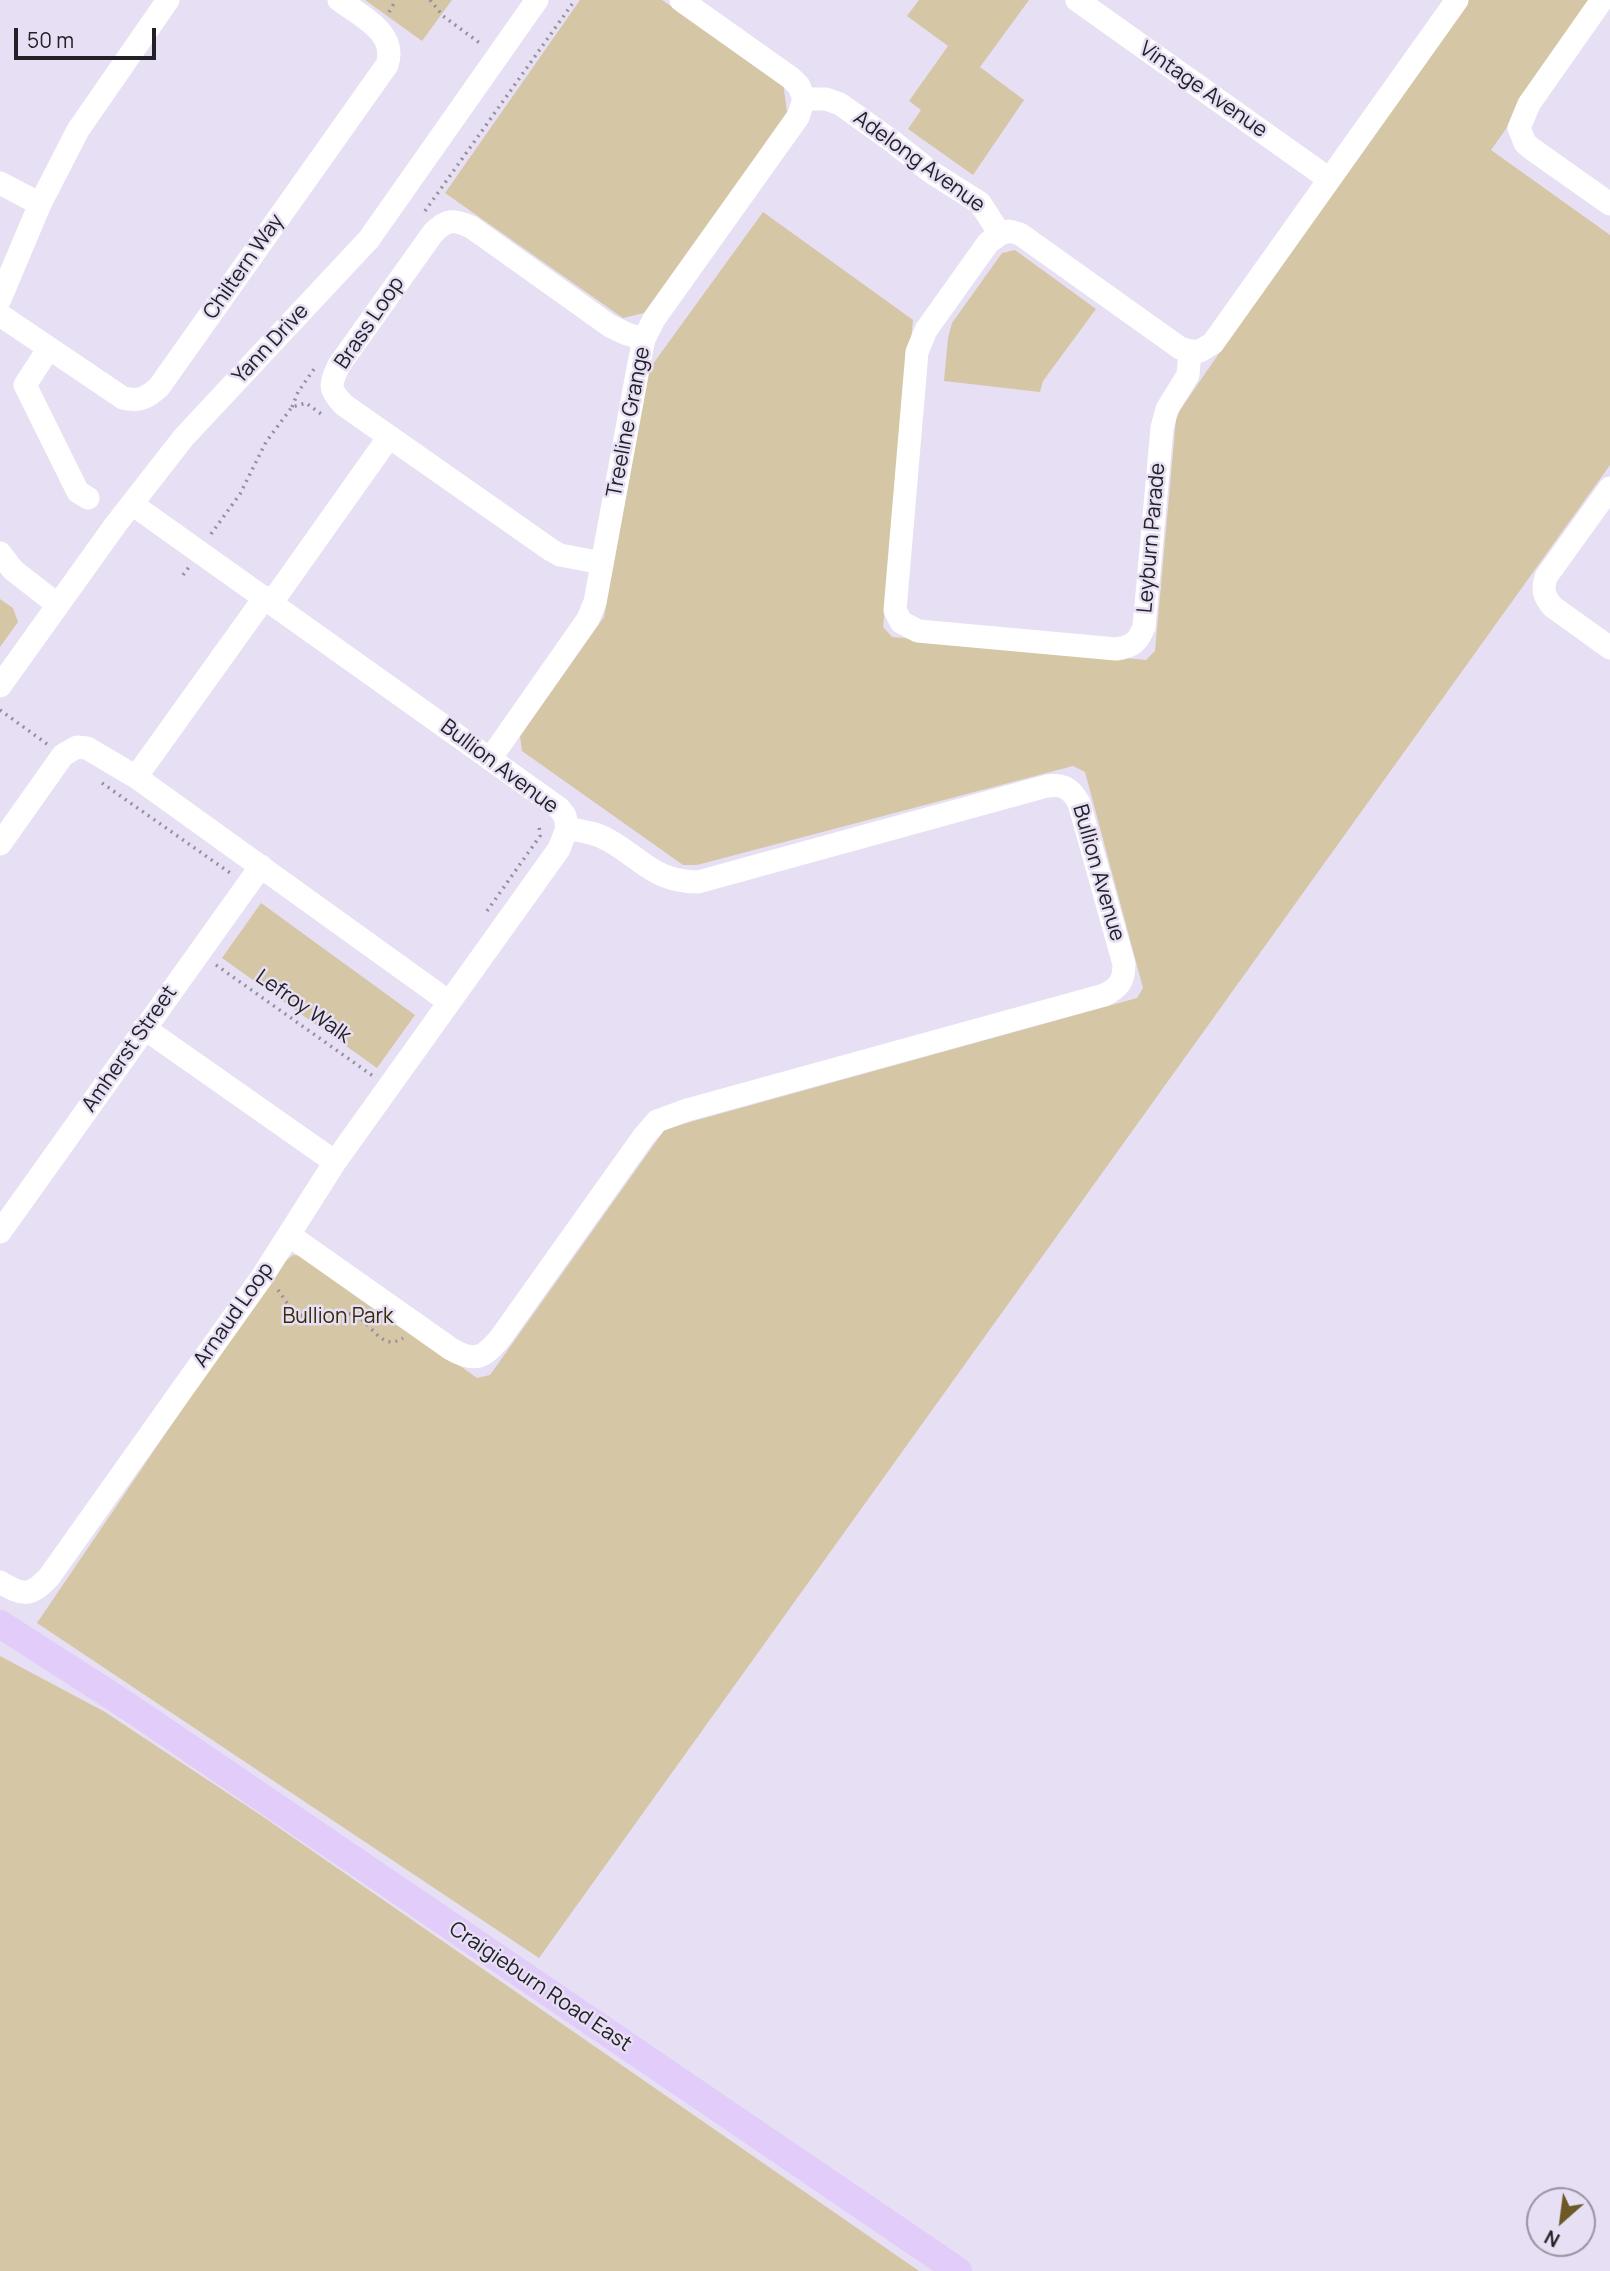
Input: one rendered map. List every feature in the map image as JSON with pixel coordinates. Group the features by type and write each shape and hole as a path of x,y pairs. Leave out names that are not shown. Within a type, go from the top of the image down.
{"main road":[{"name":"Craigieburn Road East","path":"0,1624 122,1702 958,2271"},
{"name":"Craigieburn Road East","path":"0,1636 122,1702"}],"street":[{"path":"0,299 40,204 78,130 168,0"},
{"name":"Chiltern Way","path":"0,315 123,398 135,401 147,397 159,387 387,65 390,49 378,28 339,0"},
{"name":"Yann Drive","path":"0,686 131,504 184,437 369,239 537,0"},
{"path":"681,0 791,78 799,86 804,99"},
{"name":"Vintage Avenue","path":"1077,0 1329,179"},
{"path":"1190,351 1207,348 1213,342 1457,0"},
{"path":"1602,0 1529,104 1519,128 1525,143 1532,149 1610,204"},
{"name":"Adelong Avenue","path":"804,99 826,99 839,104 931,172 980,203 1000,234 1009,231 1020,234 1180,348 1190,351"},
{"name":"Treeline Grange","path":"490,759 588,619 595,602 644,339 654,319 797,117 804,99"},
{"path":"0,183 40,204"},
{"name":"Brass Loop","path":"602,563 560,555 551,550 344,405 335,397 332,379 339,365 433,233 442,224 451,221 471,227 610,326 644,339"},
{"name":"Leyburn Parade","path":"1000,234 988,243 926,330 917,352 895,610 907,627 918,631 1116,649 1135,644 1144,627 1162,428 1167,409 1188,375 1190,351"},
{"path":"49,348 25,385 78,492 88,498"},
{"path":"136,777 389,437"},
{"path":"1610,488 1546,578 1543,589 1545,599 1553,607 1610,649"},
{"name":"Bullion Avenue","path":"131,504 559,808 565,816 568,828 609,840 666,878 681,882 698,882 1047,786 1059,785 1068,788 1079,803 1124,964 1124,975 1115,990 1104,995 667,1116 651,1126 490,1350 481,1356 461,1354 289,1235"},
{"path":"0,552 13,570 58,605"},
{"path":"0,844 63,755 76,747 87,748 136,777 449,1002"},
{"name":"Arnaud Loop","path":"0,1582 17,1592 27,1593 36,1591 49,1577 262,1277 335,1162 559,849 568,828"},
{"name":"Amherst Street","path":"0,1232 261,866"},
{"path":"145,1028 335,1162"}],"path":[{"path":"430,0 443,16 523,74 575,0"},
{"path":"199,551 240,494 266,442 292,407 306,403 329,419"},
{"path":"0,710 63,755"},
{"path":"102,783 247,885"},
{"name":"Lefroy Walk","path":"198,953 389,1088"},
{"path":"262,1277 279,1290 295,1314 301,1316 310,1317 334,1311 354,1315 387,1341 397,1341 404,1337 414,1322"}],"green space":[{"path":"365,0 452,0 422,41"},
{"path":"580,0 662,0 783,82 787,112 648,312 623,318 445,193"},
{"path":"919,0 1029,0 980,67 1024,100 973,175 908,129 921,110 909,101 948,46 907,16"},
{"name":"Bullion Park","path":"1463,0 1597,0 1491,150 1610,235 1610,465 539,1958 37,1623 257,1299 284,1262 293,1255 307,1256 477,1378 490,1375 665,1129 1137,998 1143,988 1085,772 1073,766 697,865 683,865 522,751 520,736 604,617 650,368 763,212 913,320 883,627 892,637 1146,660 1155,651 1176,419 1180,410"},
{"path":"1015,250 1096,309 1043,381 1040,392 944,381 952,323 1002,253"},
{"path":"0,599 13,608 18,622 0,647"},
{"path":"261,903 415,1015 377,1068 222,958"},
{"path":"0,1656 105,1712 262,1816 919,2271 0,2271"}]}
